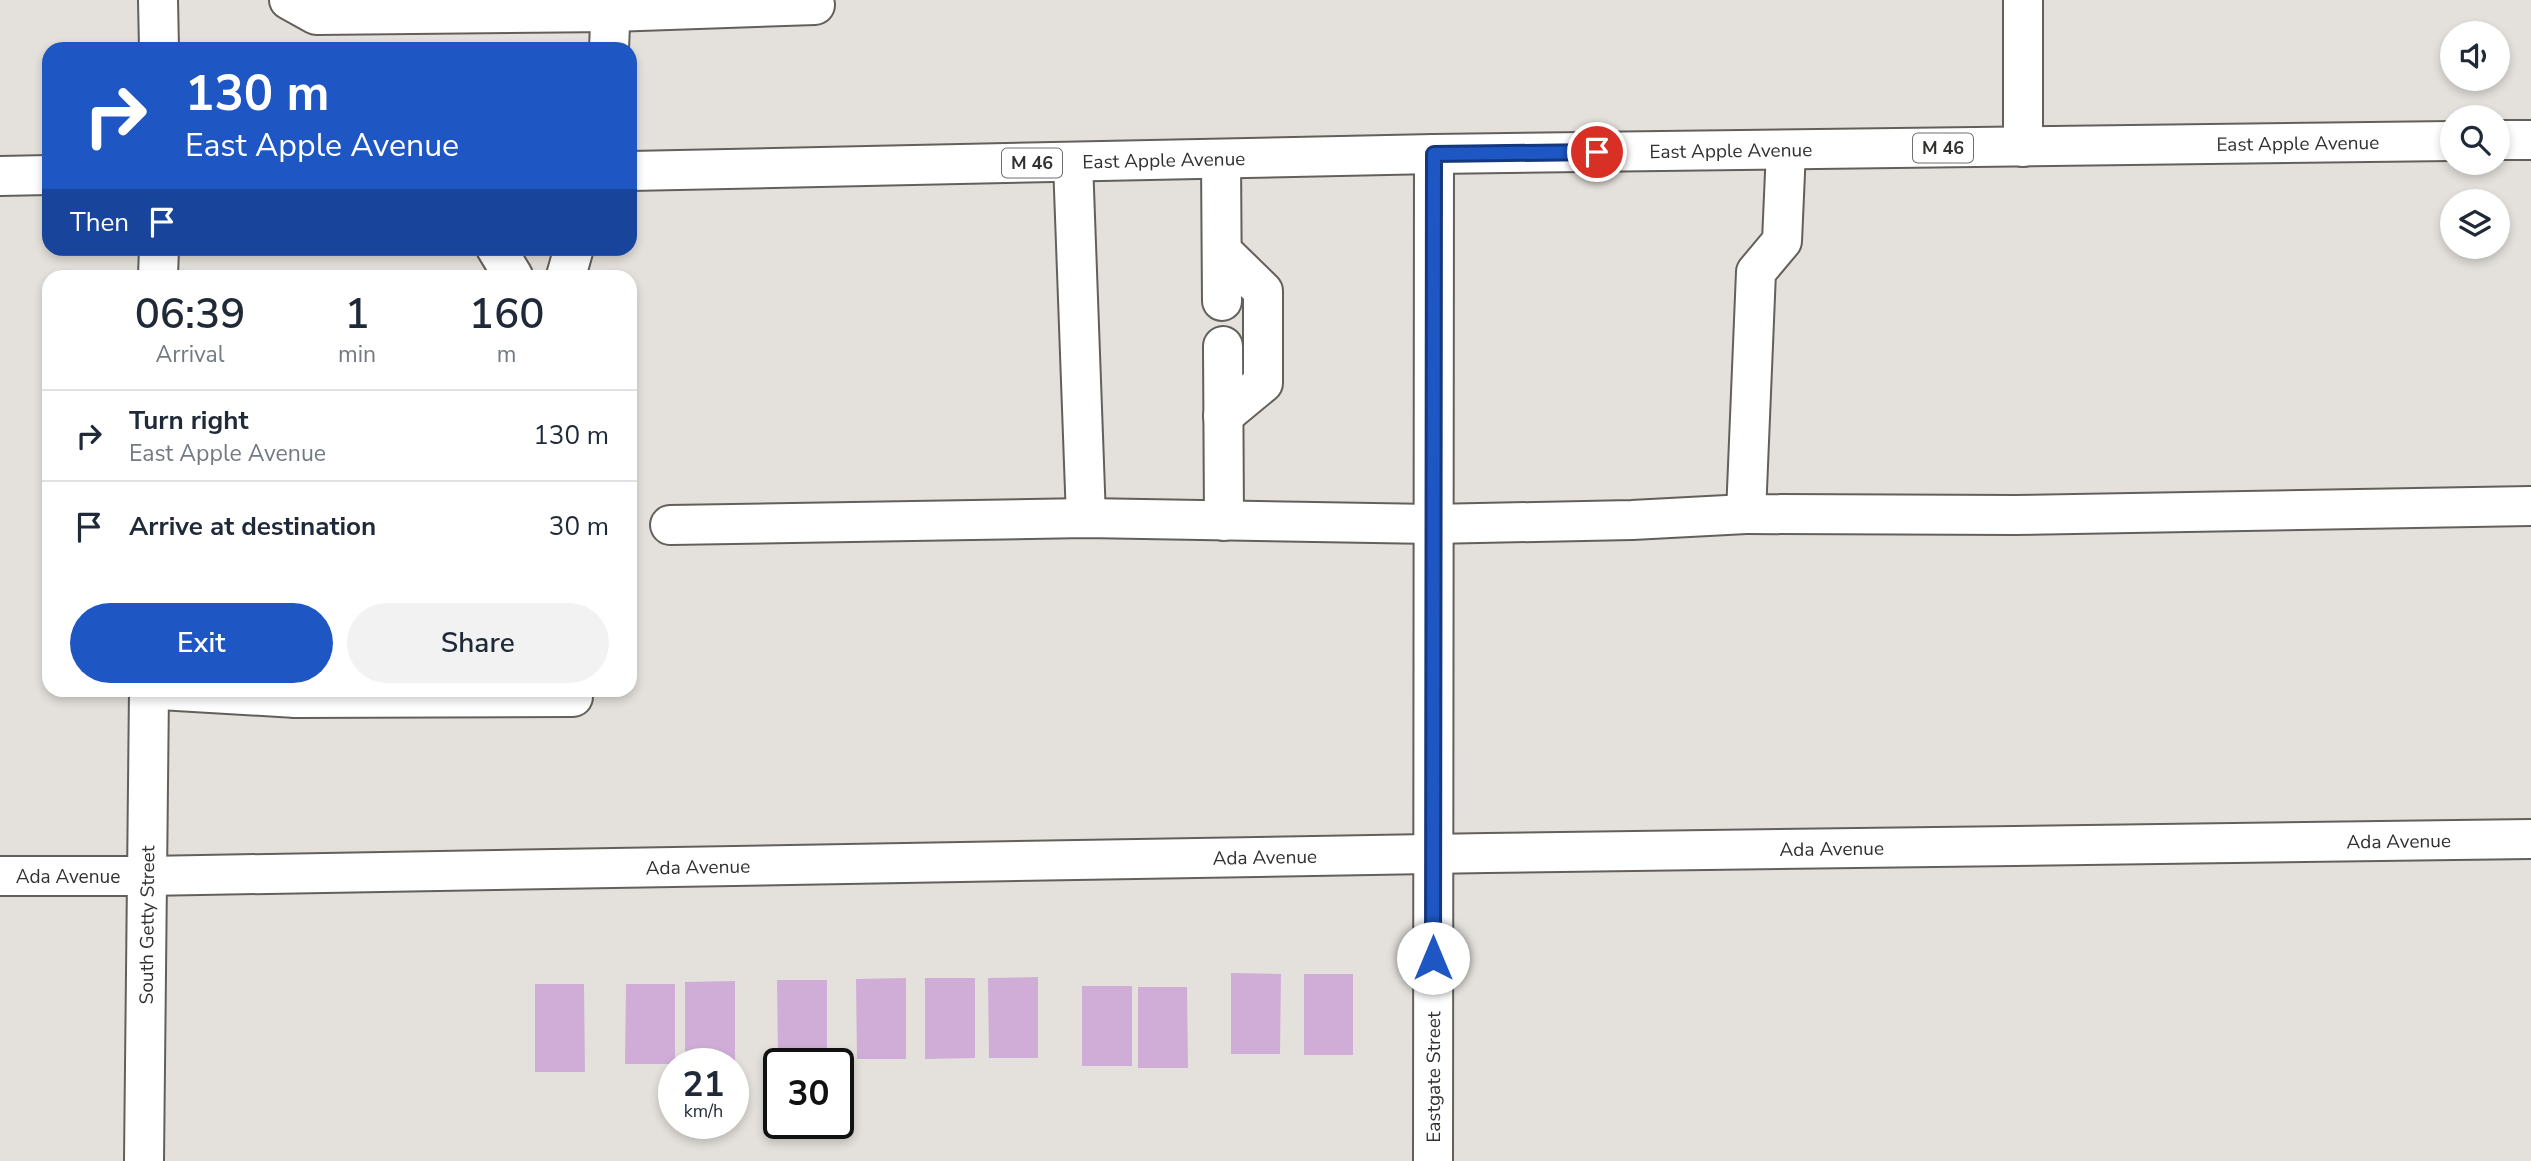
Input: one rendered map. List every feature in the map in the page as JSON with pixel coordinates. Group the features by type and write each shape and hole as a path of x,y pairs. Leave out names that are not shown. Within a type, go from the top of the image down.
{"street":[{"path":"158,0 159,42"},
{"path":"289,0 316,15 610,20 815,5"},
{"path":"2023,0 2023,147"},
{"path":"2510,140 2531,140"},
{"name":"East Apple Avenue","path":"637,171 1434,154 2440,141"},
{"path":"1746,514 1756,272 1782,241 1786,149"},
{"name":"Eastgate Street","path":"1433,1161 1434,154"},
{"path":"1221,159 1223,301"},
{"path":"1073,162 1086,518"},
{"path":"0,176 42,175"},
{"path":"1222,251 1263,291 1263,383 1223,416"},
{"path":"1223,346 1224,521"},
{"path":"670,525 1086,518 1432,524 1632,520 1746,514 2015,515 2531,506"},
{"name":"South Getty Street","path":"144,1161 149,697"},
{"name":"Ada Avenue","path":"0,876 146,876 2531,839"}],"building":[{"path":"1231,973 1281,974 1280,1054 1231,1054"},
{"path":"1304,974 1353,974 1353,1055 1304,1055"},
{"path":"1038,977 1038,1058 989,1058 988,978"},
{"path":"906,978 906,1059 857,1059 856,979"},
{"path":"925,978 975,978 975,1058 925,1059"},
{"path":"777,980 827,980 827,1048 778,1048"},
{"path":"735,981 735,1048 685,1048 685,982"},
{"path":"535,984 584,984 585,1072 535,1072"},
{"path":"626,984 675,984 675,1048 658,1048 658,1064 625,1064"},
{"path":"1082,986 1132,986 1132,1066 1082,1066"},
{"path":"1138,987 1187,987 1188,1068 1138,1068"}],"route":[{"path":"1433,958 1434,154 1597,152"}]}
